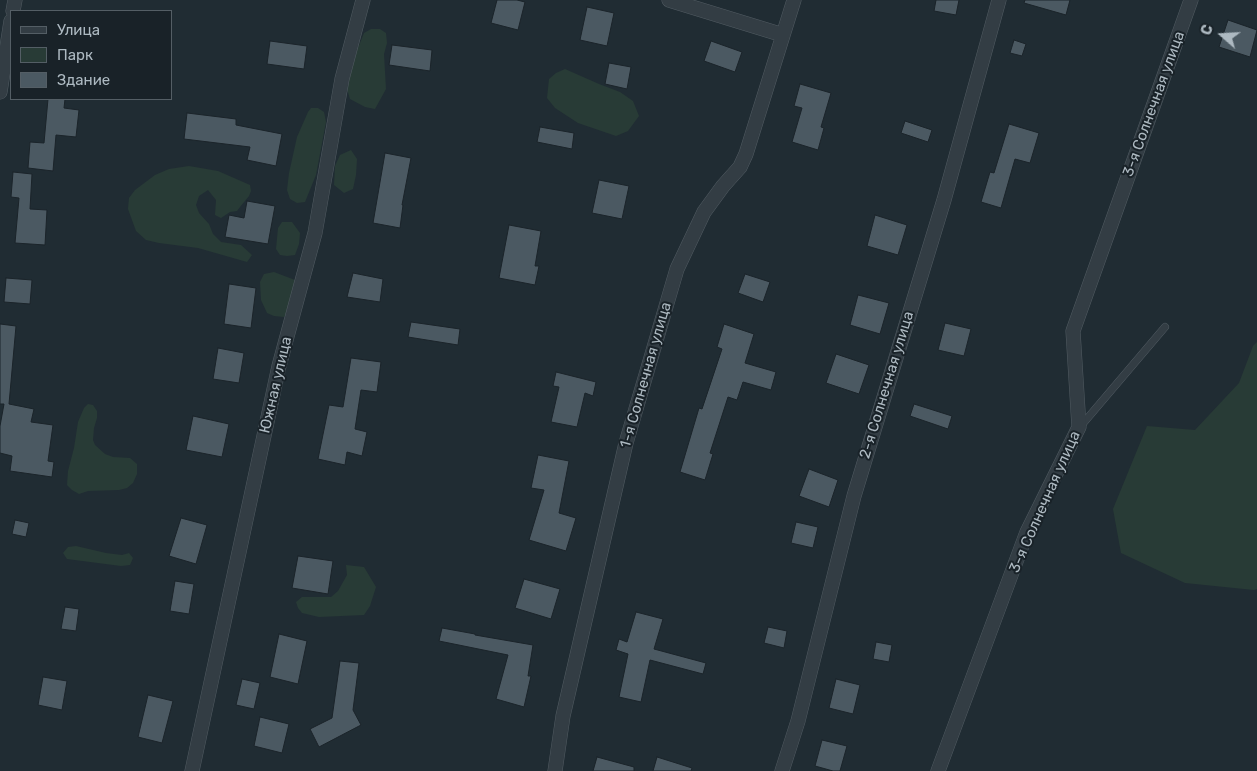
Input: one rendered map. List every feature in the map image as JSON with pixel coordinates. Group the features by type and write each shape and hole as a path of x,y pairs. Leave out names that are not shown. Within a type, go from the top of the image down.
{"street":[{"name":"Южная улица","path":"192,771 279,366 315,233 342,79 363,0"},
{"path":"670,0 783,35"},
{"name":"1-я Солнечная улица","path":"555,771 563,716 626,443 678,270 704,212 740,167 746,154 794,0"},
{"name":"2-я Солнечная улица","path":"782,771 798,721 854,496 944,200 999,0"},
{"name":"3-я Солнечная улица","path":"938,771 1028,532 1080,427 1073,331 1191,0"},
{"path":"0,92 10,27"}],"lane":[{"path":"1080,427 1165,327"}],"green space":[{"path":"371,29 380,29 386,33 387,43 384,54 386,89 375,109 365,107 350,99 346,86 350,67 364,33"},
{"path":"565,69 620,92 633,101 639,116 628,131 616,136 578,123 555,108 547,98 549,79"},
{"path":"311,108 318,108 324,112 326,122 316,175 305,202 297,203 290,199 287,190 289,173 297,137"},
{"path":"351,150 357,159 356,175 353,189 344,193 334,185 335,166 340,155"},
{"path":"189,166 218,171 250,185 251,191 249,196 237,211 230,212 221,218 215,215 216,200 208,190 199,196 196,205 199,213 209,224 213,234 221,242 241,245 252,255 247,262 198,248 146,240 136,231 128,209 129,198 135,190 155,175 169,169"},
{"path":"282,222 292,222 300,233 295,255 280,255 276,249 278,228"},
{"path":"274,272 295,280 289,310 284,317 267,313 261,300 260,282 264,274"},
{"path":"1257,342 1257,589 1185,583 1121,553 1113,509 1147,426 1195,430 1239,383 1253,346"},
{"path":"88,404 93,405 97,411 93,440 95,445 105,454 113,457 130,458 137,464 137,474 133,483 127,488 88,491 79,494 67,485 78,422 84,408"},
{"path":"76,546 106,553 122,555 129,553 133,558 130,565 121,566 67,559 63,553 68,547"},
{"path":"346,565 364,567 376,587 370,606 364,615 319,617 302,613 296,602 302,597 331,597 338,591 347,575"}],"building":[{"path":"497,0 525,2 518,30 491,23"},
{"path":"936,0 959,0 956,15 934,11"},
{"path":"1025,0 1070,0 1066,15 1024,3"},
{"path":"587,7 614,13 607,46 580,40"},
{"path":"1228,20 1257,30 1250,57 1219,47"},
{"path":"1014,40 1026,44 1022,56 1010,53"},
{"path":"270,41 307,46 304,69 267,64"},
{"path":"711,41 742,52 735,72 704,61"},
{"path":"392,45 432,50 430,71 389,65"},
{"path":"609,63 631,67 627,89 605,84"},
{"path":"800,84 831,93 821,127 824,128 818,150 792,142 802,108 794,106"},
{"path":"48,100 65,100 64,108 79,110 76,137 56,135 53,171 28,168 30,142 44,143"},
{"path":"187,113 236,119 236,125 282,134 276,166 247,160 250,147 184,139"},
{"path":"905,121 932,130 928,142 901,133"},
{"path":"1009,124 1039,133 1030,163 1015,159 1001,208 981,202 990,172 994,173"},
{"path":"540,127 574,133 572,149 537,142"},
{"path":"385,153 411,158 402,205 400,228 373,223"},
{"path":"13,172 32,174 30,209 47,210 45,245 15,243 19,198 11,197"},
{"path":"599,180 629,186 622,219 592,213"},
{"path":"247,201 275,206 268,244 225,237 229,215 244,218"},
{"path":"875,215 907,225 898,255 867,246"},
{"path":"509,225 541,231 535,266 539,266 535,285 499,278"},
{"path":"353,273 383,279 380,302 347,297"},
{"path":"745,274 770,282 763,302 738,293"},
{"path":"6,278 32,280 30,304 4,302"},
{"path":"229,284 256,288 251,328 224,324"},
{"path":"858,295 889,303 880,334 850,325"},
{"path":"411,322 460,329 458,345 408,337"},
{"path":"945,323 971,329 964,356 938,350"},
{"path":"0,324 16,326 9,404 34,409 31,422 53,425 48,461 54,462 52,477 10,471 12,456 0,453 0,426 4,404 0,404"},
{"path":"724,324 754,334 745,363 776,372 771,390 743,382 737,400 728,397 710,453 713,454 705,480 680,472 699,408 702,409 722,349 717,347"},
{"path":"218,348 244,353 239,383 213,379"},
{"path":"836,354 869,365 859,394 826,383"},
{"path":"351,358 381,362 377,392 361,390 355,429 367,432 362,456 347,452 345,465 318,459 329,405 343,407"},
{"path":"556,372 596,382 593,396 585,393 577,427 551,422 559,387 553,386"},
{"path":"914,404 952,416 948,429 910,416"},
{"path":"193,416 229,424 222,457 186,450"},
{"path":"538,455 569,461 559,513 576,518 566,551 529,540 544,490 531,488"},
{"path":"809,469 838,480 829,507 799,496"},
{"path":"181,518 207,525 196,564 169,556"},
{"path":"15,520 29,523 26,537 12,534"},
{"path":"796,522 818,527 813,548 791,543"},
{"path":"298,556 333,561 328,594 292,588"},
{"path":"524,579 560,589 551,619 515,608"},
{"path":"175,581 194,584 189,614 170,611"},
{"path":"65,607 79,609 76,631 61,629"},
{"path":"636,612 663,619 654,649 706,663 703,674 650,660 641,702 619,697 628,654 616,650 619,639 627,642"},
{"path":"768,627 787,631 784,648 764,643"},
{"path":"442,628 533,645 528,676 531,676 524,707 496,699 508,655 439,641"},
{"path":"279,634 307,641 298,684 270,677"},
{"path":"876,642 892,645 889,662 873,659"},
{"path":"340,661 359,663 353,710 361,725 319,747 310,729 332,718"},
{"path":"43,677 67,681 62,710 38,705"},
{"path":"242,679 260,683 254,709 236,705"},
{"path":"836,679 860,685 853,714 829,708"},
{"path":"148,695 173,701 162,743 138,737"},
{"path":"260,717 289,724 282,753 254,746"},
{"path":"822,740 847,746 840,771 815,766"},
{"path":"597,757 634,767 634,771 593,771"},
{"path":"657,757 692,768 691,771 653,771"}]}
